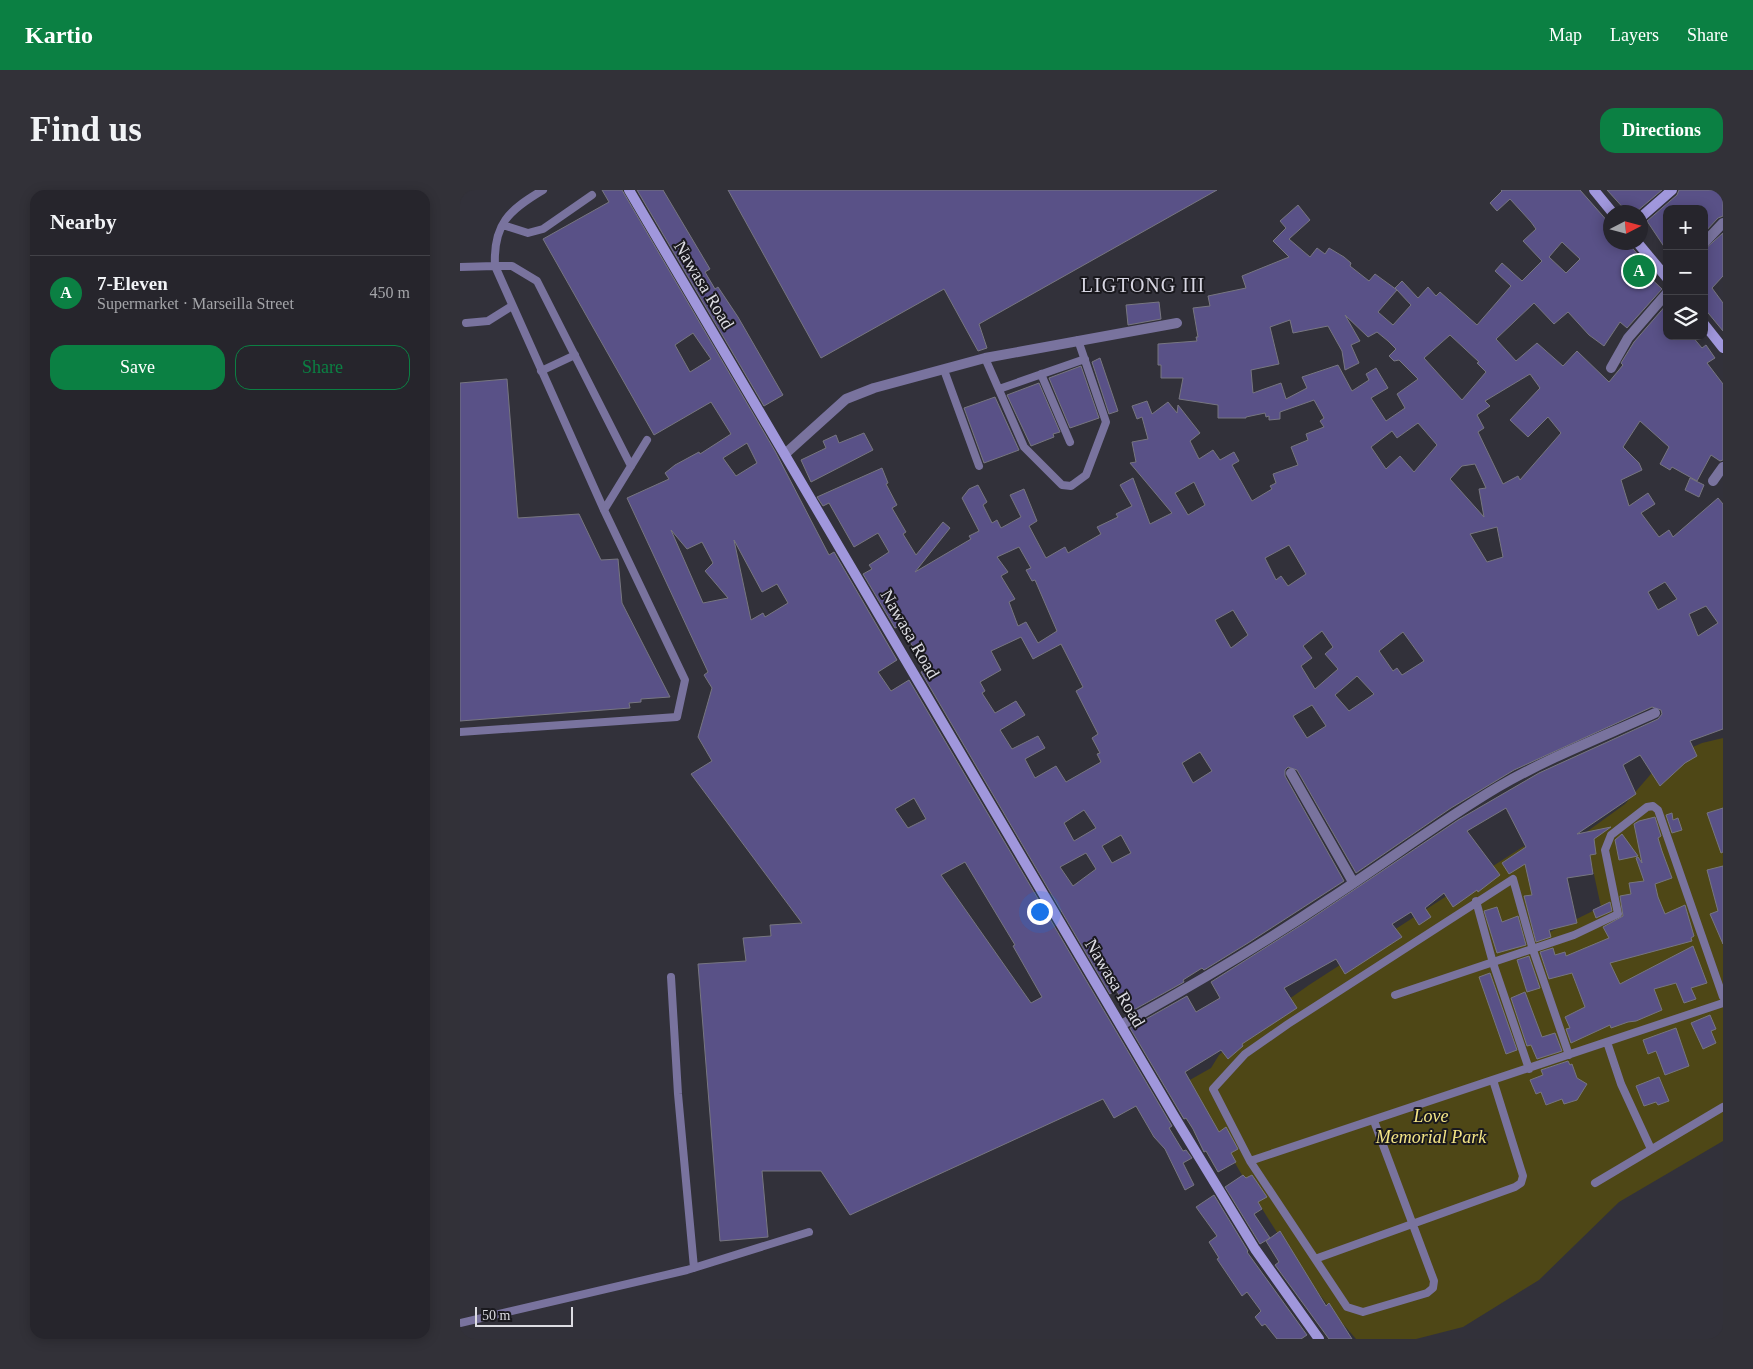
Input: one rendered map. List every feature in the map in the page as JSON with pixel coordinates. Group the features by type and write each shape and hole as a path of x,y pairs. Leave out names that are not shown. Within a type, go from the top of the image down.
{"street":[{"name":"Nawasa Road","path":"629,190 1174,1116 1255,1249 1319,1339"},
{"path":"1594,190 1606,205"},
{"path":"1648,211 1672,190"},
{"path":"1708,239 1723,223"},
{"path":"1644,250 1663,273"},
{"path":"1611,368 1628,338 1665,295"},
{"path":"785,454 846,399 874,388 986,358 1177,323"},
{"path":"1708,329 1723,348"},
{"path":"1713,481 1723,467"},
{"path":"1121,1025 1200,981 1329,900 1408,844 1498,787 1558,756 1655,712"},
{"path":"1291,773 1353,882"}],"lane":[{"path":"460,732 677,717 685,680 604,510 495,266 494,244 503,225 517,206 543,190"},
{"path":"503,225 528,232 543,229 592,195"},
{"path":"460,267 512,266 538,281 631,466"},
{"path":"466,323 488,321 512,306"},
{"path":"986,358 1024,447 1062,485 1071,486 1086,476 1106,422 1078,340"},
{"path":"541,371 574,355"},
{"path":"999,389 1085,359"},
{"path":"944,370 979,466"},
{"path":"1042,374 1070,442"},
{"path":"604,510 647,440"},
{"path":"1395,995 1574,936 1618,914 1605,850 1611,835 1647,807 1653,806 1658,810 1722,1001 1723,1012"},
{"path":"1374,1121 1434,1282 1433,1288 1427,1293 1363,1312 1355,1312 1347,1307 1250,1160 1212,1089 1245,1054 1476,901 1513,879 1533,950 1569,1055"},
{"path":"1476,901 1493,963 1529,1069"},
{"path":"671,977 678,1094 694,1268"},
{"path":"1250,1160 1529,1069 1722,1001"},
{"path":"1606,1042 1621,1084 1651,1149"},
{"path":"1315,1259 1515,1187 1521,1183 1523,1176 1493,1080"},
{"path":"1595,1183 1723,1107"},
{"path":"460,1323 694,1268 809,1232"}],"green space":[{"name":"Love Memorial Park","path":"1723,738 1723,1141 1619,1202 1539,1280 1463,1327 1416,1339 1356,1339 1331,1310 1286,1247 1188,1081 1211,1068 1219,1055 1251,1026 1309,985 1524,846 1548,933 1601,907 1585,833 1625,804 1663,760 1702,743"}],"building":[{"path":"602,190 622,190 775,451 829,555 834,552 897,660 878,672 891,691 909,680 1172,1126 1169,1128 1183,1151 1186,1150 1192,1158 1183,1163 1194,1185 1185,1190 1165,1149 1154,1137 1136,1106 1114,1118 1103,1099 850,1215 821,1171 762,1171 768,1237 720,1241 698,964 746,961 743,938 771,936 770,925 802,923 691,774 712,761 698,737 712,688 704,675 708,672 627,498 669,479 665,473 675,465 699,452 700,454 731,434 711,402 654,435 543,239 609,202","holes":["693,333 711,359 690,372 675,345","747,443 757,463 736,476 723,458","671,530 687,549 702,542 713,563 705,571 728,598 703,603","734,540 762,592 777,584 788,603 765,617 763,613 751,620","914,798 926,819 908,828 895,809","965,862 1015,945 1013,946 1042,997 1031,1003 941,875"]},
{"path":"637,190 663,190 710,269 705,272 715,289 718,287 738,317 783,395 764,406"},
{"path":"728,190 1217,190 979,324 987,348 978,351 944,289 821,358"},
{"path":"1501,190 1580,190 1603,216 1603,250 1634,250 1648,266 1643,271 1662,289 1627,328 1620,322 1604,346 1589,335 1568,312 1554,324 1534,303 1496,339 1516,361 1537,343 1563,366 1577,351 1609,382 1623,365 1621,363 1634,342 1663,309 1663,340 1695,340 1702,348 1706,345 1715,358 1707,363 1723,384 1723,460 1720,461 1711,455 1697,481 1672,467 1670,470 1660,464 1669,447 1640,421 1623,447 1639,463 1642,470 1621,480 1629,506 1648,493 1655,504 1641,513 1659,537 1669,530 1673,537 1718,498 1723,504 1723,729 1690,741 1697,756 1685,763 1660,786 1640,755 1623,765 1636,794 1577,834 1611,827 1594,839 1596,854 1590,855 1593,874 1567,878 1577,923 1549,930 1551,937 1536,942 1524,896 1532,895 1525,864 1509,874 1502,863 1526,847 1506,808 1467,831 1500,875 1478,892 1477,890 1453,907 1444,893 1425,908 1431,917 1419,925 1411,912 1392,924 1402,937 1345,974 1336,959 1284,988 1297,1008 1242,1044 1243,1046 1228,1059 1221,1050 1185,1072 1219,1132 1226,1127 1238,1149 1231,1153 1236,1162 1218,1172 1206,1151 1204,1152 1193,1129 1186,1118 1184,1119 1130,1028 1187,996 1196,1012 1220,998 1211,982 1306,922 1458,820 1539,773 1658,719 1662,714 1661,710 1652,707 1514,770 1451,808 1356,873 1297,770 1288,767 1285,770 1285,776 1344,881 1204,970 1202,968 1183,980 1184,982 1130,1012 1116,990 1110,994 921,672 926,669 915,650 900,626 895,628 863,574 872,569 869,565 889,552 878,533 854,547 829,503 823,506 817,497 882,468 888,483 886,484 897,505 892,508 906,532 903,534 916,555 943,522 950,528 915,572 971,539 969,536 979,531 962,498 969,489 978,485 987,502 983,505 992,523 997,520 1001,528 1021,517 1010,495 1024,489 1037,521 1029,526 1046,558 1065,547 1068,553 1101,534 1097,527 1118,517 1116,514 1132,506 1120,485 1133,478 1150,524 1172,513 1130,463 1136,462 1132,442 1148,439 1142,417 1137,419 1132,406 1147,401 1152,414 1168,402 1177,413 1178,405 1200,433 1190,441 1199,459 1213,450 1220,460 1234,452 1239,461 1232,465 1252,501 1272,489 1270,486 1276,483 1273,474 1298,465 1291,447 1308,440 1306,434 1324,427 1320,421 1324,418 1314,400 1280,412 1280,419 1269,420 1269,416 1266,417 1265,413 1246,418 1218,418 1218,405 1179,399 1183,378 1161,378 1161,365 1158,365 1158,344 1197,341 1193,308 1210,306 1208,296 1246,288 1242,276 1289,257 1273,241 1286,228 1280,221 1298,205 1310,220 1289,239 1310,257 1317,248 1325,254 1329,248 1344,257 1351,263 1350,266 1369,281 1375,274 1397,290 1395,288 1402,281 1418,298 1428,287 1436,296 1440,292 1477,325 1511,286 1495,271 1502,263 1522,281 1542,261 1523,241 1536,229 1531,222 1510,199 1497,211 1490,203","holes":["1562,242 1580,259 1566,273 1549,257","1397,290 1411,305 1393,325 1378,312","1345,315 1368,337 1377,332 1388,341 1396,349 1389,356 1394,361 1399,360 1418,379 1397,394 1405,408 1386,421 1371,398 1388,388 1376,368 1366,374 1369,380 1352,391 1338,365 1302,377 1307,388 1286,399 1281,383 1253,393 1251,370 1279,364 1270,327 1290,320 1293,333 1328,326 1342,351 1345,370 1359,363 1351,345 1360,341","1450,335 1479,362 1477,363 1486,372 1462,400 1424,358","1530,374 1540,388 1510,420 1528,437 1548,417 1561,433 1520,480 1518,476 1503,484 1478,432 1484,428 1477,415 1490,406 1485,401","1418,423 1437,445 1414,472 1400,456 1386,469 1371,447 1392,431 1397,438","1475,464 1486,488 1479,489 1484,517 1450,479 1462,466","1194,482 1205,505 1188,515 1175,493","1497,527 1503,557 1487,562 1470,534","1289,545 1306,574 1288,586 1281,576 1276,580 1265,558","1019,547 1031,568 1026,570 1032,581 1035,580 1057,631 1038,643 1026,622 1018,626 1009,602 1015,599 1001,576 1008,572 997,557","1665,582 1677,599 1658,610 1648,592","1706,606 1718,623 1698,636 1689,614","1233,610 1248,635 1231,648 1215,620","1322,631 1333,647 1325,654 1338,669 1315,689 1301,666 1312,658 1303,646","1403,632 1424,661 1402,675 1397,668 1393,671 1379,651","1021,637 1033,659 1061,644 1083,687 1076,691 1098,734 1092,738 1100,753 1097,754 1101,762 1066,782 1056,766 1035,778 1025,759 1045,748 1038,736 1012,749 1000,730 1025,715 1016,701 995,713 982,693 985,691 980,682 1001,670 991,651","1357,676 1374,694 1349,711 1335,695","1312,705 1326,726 1307,738 1293,716","1200,752 1212,771 1193,783 1182,763","1084,810 1096,828 1074,841 1064,823","1121,835 1131,853 1112,863 1102,846","1086,853 1096,869 1073,886 1060,867"]},
{"path":"1607,190 1662,190 1644,205 1621,205"},
{"path":"1679,190 1723,190 1723,216 1718,218 1708,229 1708,205 1665,205 1677,195"},
{"path":"1663,207 1663,245 1648,222 1648,220"},
{"path":"1723,233 1723,276 1712,288 1723,303 1723,331 1708,313 1708,246"},
{"path":"1159,302 1161,319 1128,325 1126,305"},
{"path":"1100,358 1118,411 1109,414 1092,362"},
{"path":"1081,366 1099,418 1070,428 1049,378"},
{"path":"507,379 518,518 579,514 601,560 618,559 622,603 670,697 641,699 641,702 629,703 630,708 460,721 460,383"},
{"path":"1039,383 1060,432 1053,434 1054,437 1031,446 1007,395"},
{"path":"995,397 1019,450 984,463 964,408"},
{"path":"864,433 873,450 811,482 801,460 826,448 823,441 836,435 839,443"},
{"path":"1690,478 1704,485 1699,497 1685,490"},
{"path":"1723,808 1723,852 1721,853 1707,813"},
{"path":"1672,813 1673,820 1678,818 1682,830 1672,833 1666,815"},
{"path":"1655,817 1661,836 1658,838 1672,878 1655,884 1658,897 1665,914 1685,905 1694,936 1691,938 1692,941 1610,963 1620,984 1693,946 1707,983 1691,988 1696,999 1684,1003 1676,983 1654,989 1662,1010 1636,1021 1611,1028 1610,1025 1571,1043 1566,1029 1570,1028 1565,1017 1585,1007 1572,973 1549,979 1540,952 1553,948 1555,955 1565,952 1566,956 1609,938 1603,927 1623,916 1620,896 1631,894 1629,883 1644,881 1636,858 1638,857 1642,863 1634,824"},
{"path":"1622,834 1638,856 1619,860 1615,840"},
{"path":"1723,866 1723,944 1710,914 1718,911 1707,870"},
{"path":"1610,902 1612,911 1596,918 1593,910"},
{"path":"1497,907 1502,922 1518,916 1526,945 1497,953 1484,911"},
{"path":"1529,956 1540,988 1527,992 1517,960"},
{"path":"1490,973 1517,1050 1506,1054 1479,977"},
{"path":"1525,992 1542,1037 1555,1033 1562,1051 1537,1059 1531,1045 1527,1046 1511,998"},
{"path":"1710,1015 1716,1029 1711,1031 1716,1043 1703,1049 1691,1023"},
{"path":"1676,1028 1689,1066 1665,1075 1656,1051 1648,1054 1643,1040"},
{"path":"1568,1061 1570,1065 1572,1064 1577,1078 1587,1084 1577,1100 1564,1104 1562,1099 1546,1105 1541,1092 1536,1094 1530,1080 1543,1075 1541,1070"},
{"path":"1659,1077 1669,1101 1658,1105 1656,1102 1644,1106 1636,1086"},
{"path":"1243,1175 1246,1178 1252,1175 1267,1197 1258,1202 1262,1209 1254,1214 1270,1238 1260,1244 1225,1187"},
{"path":"1214,1195 1247,1252 1307,1335 1301,1339 1277,1339 1265,1324 1262,1326 1255,1317 1261,1311 1247,1292 1242,1296 1217,1259 1219,1258 1209,1242 1217,1236 1196,1207"},
{"path":"1280,1231 1326,1306 1329,1303 1352,1339 1329,1339 1275,1265 1279,1262 1266,1241"}],"place":[{"name":"7-Eleven","path":"1639,271"}],"district":[{"name":"LIGTONG III","path":"1143,285"}]}
